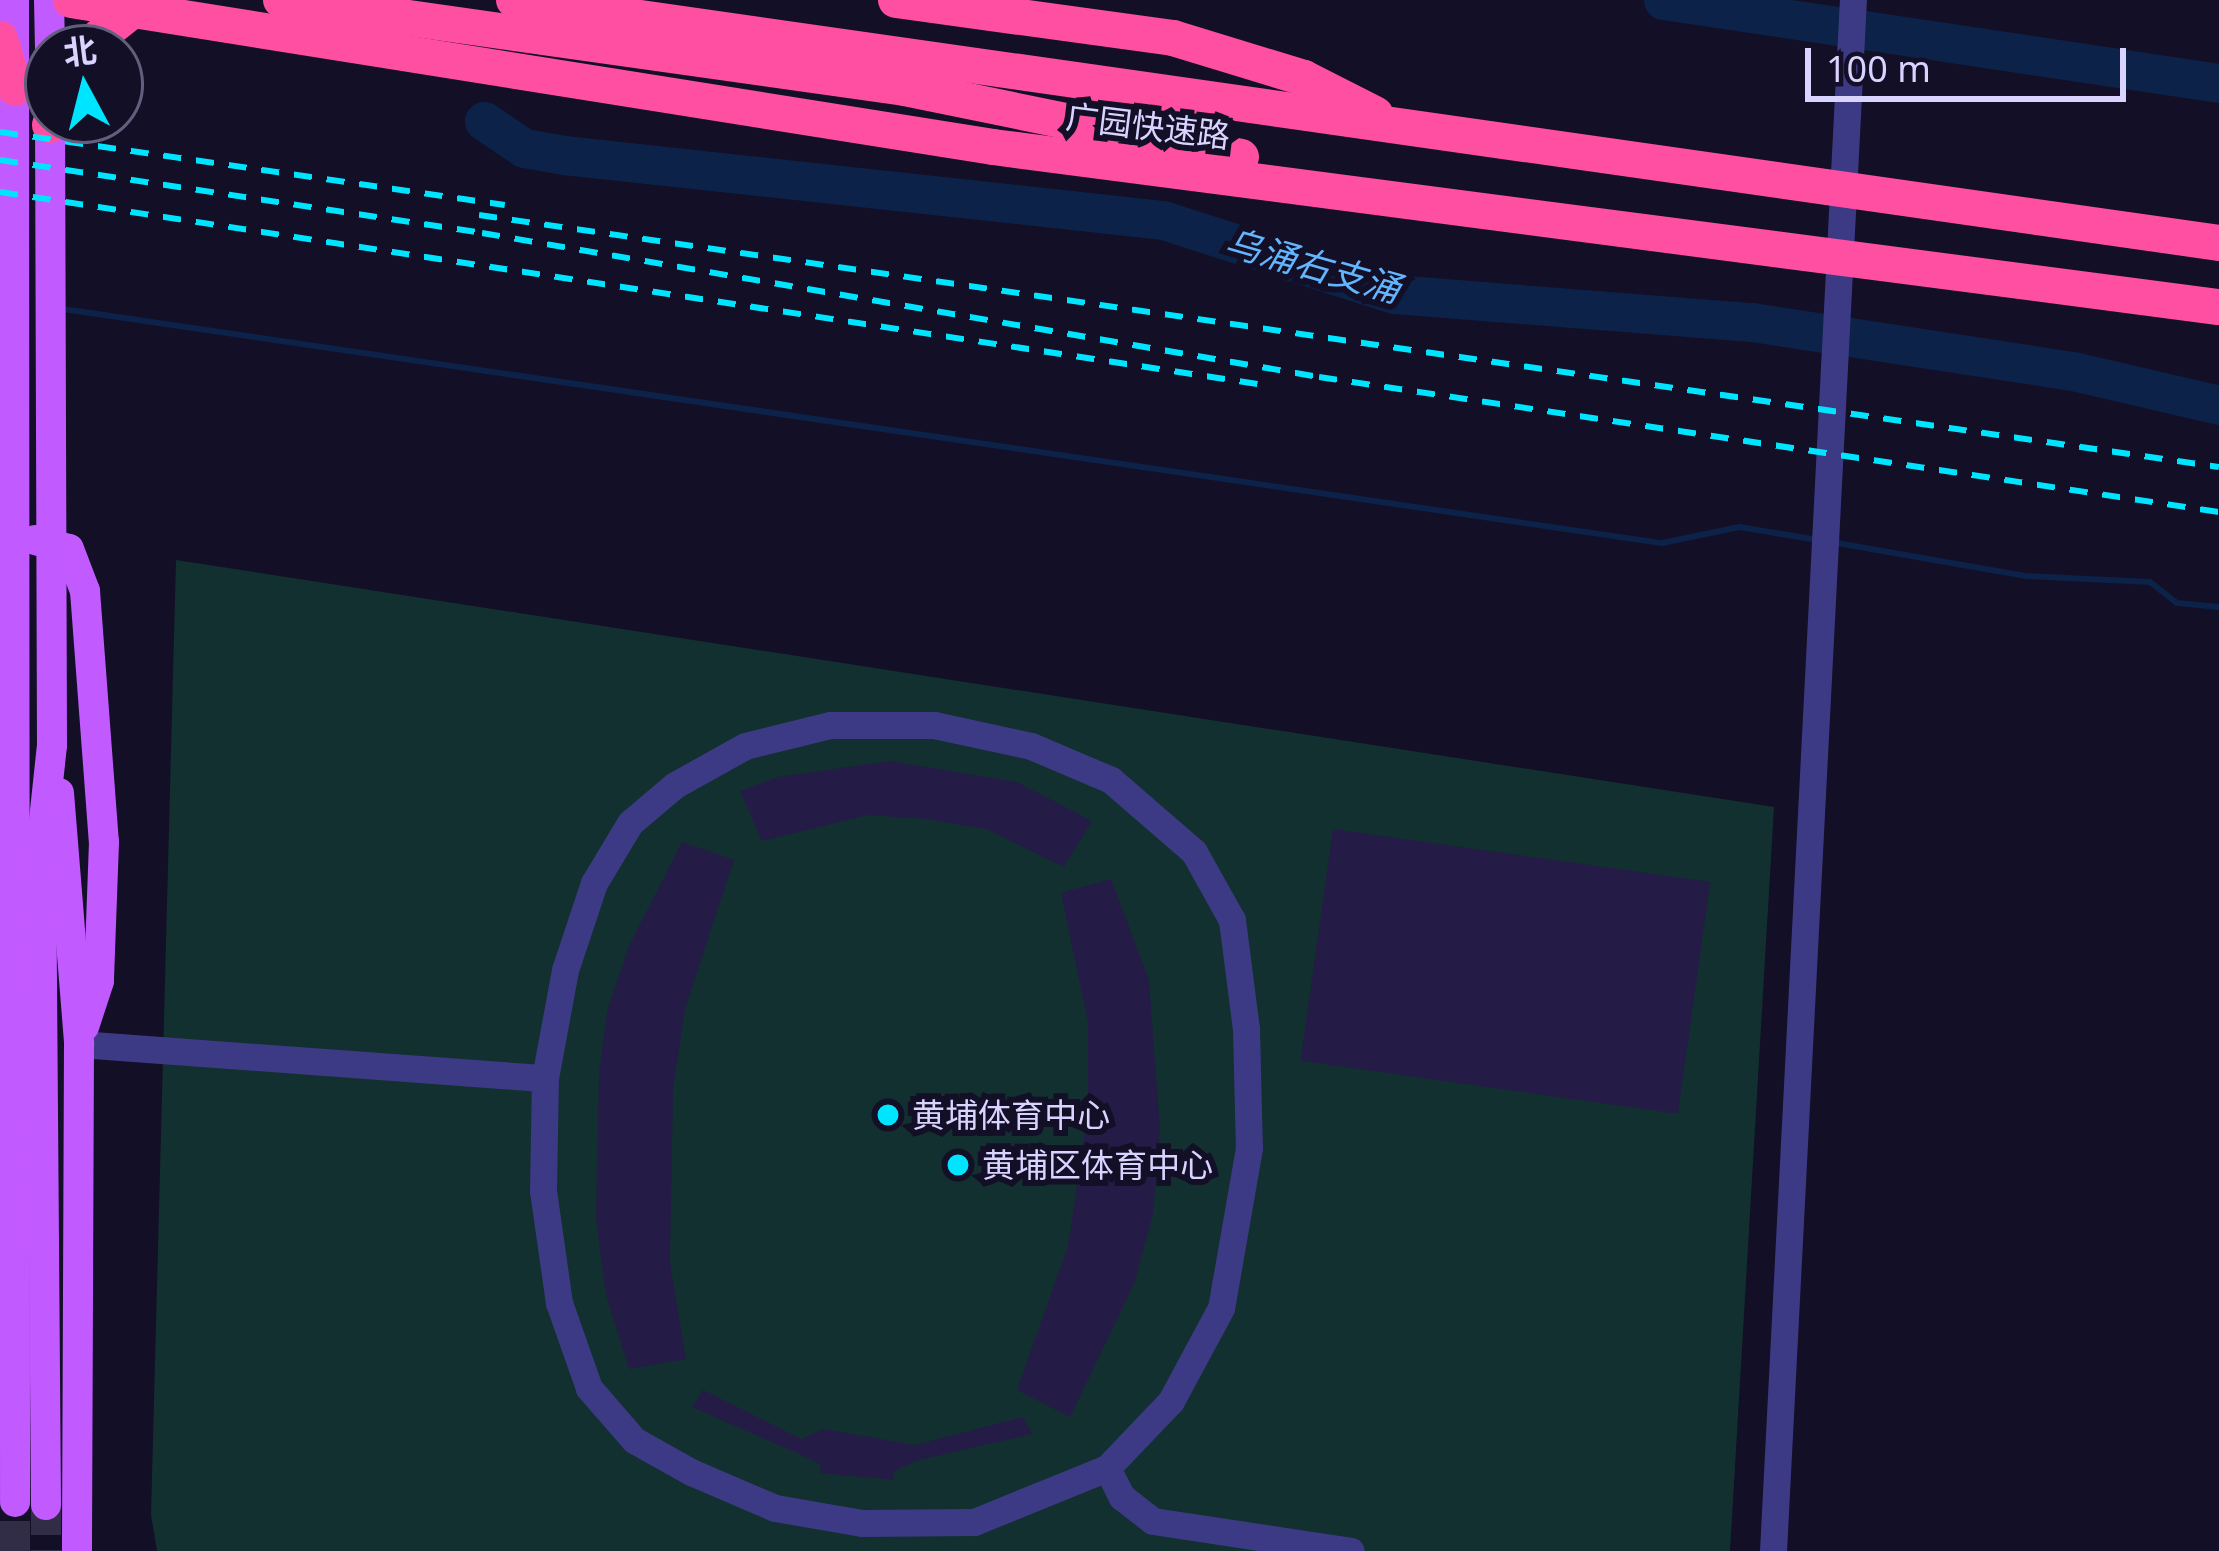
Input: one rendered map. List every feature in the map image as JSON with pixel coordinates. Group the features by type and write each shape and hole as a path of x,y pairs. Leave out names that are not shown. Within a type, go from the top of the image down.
{"highway":[{"name":"广园快速路","path":"71,0 993,147 1444,202 2219,307"},
{"path":"107,24 152,0"},
{"path":"280,0 905,88 1444,202"},
{"path":"379,50 441,44 497,27 518,0"},
{"name":"广园快速路","path":"518,0 694,13 814,45 2219,243"},
{"path":"896,0 1174,38 1304,78 1400,126"},
{"path":"0,39 15,88"}],"main road":[{"path":"14,0 15,1502"},
{"path":"51,144 52,746 79,1044 77,1551"},
{"path":"0,549 57,541 83,574 104,880 99,981 79,1044"},
{"path":"0,796 13,744"},
{"path":"46,1505 41,848 52,746"},
{"path":"63,1551 77,1514"},
{"path":"77,1514 91,1551"}],"street":[{"path":"1773,1551 1796,986 1853,0"},
{"path":"830,725 934,725 1031,746 1111,779 1194,852 1232,920 1246,1029 1249,1148 1221,1308 1171,1401 1107,1468 974,1522 862,1523 776,1508 634,1440 589,1388 559,1304 543,1192 545,1078 579,926 629,823 745,746 830,725"},
{"path":"79,1044 545,1078"},
{"path":"1107,1468 1122,1497 1154,1521 1352,1551"}],"green space":[{"name":"黄埔区体育中心","path":"176,560 1774,807 1730,1551 157,1551 151,1515"}],"building":[{"path":"890,761 1017,782 1092,821 1064,867 986,829 927,819 868,815 762,841 740,791 778,777"},
{"path":"1333,829 1710,882 1678,1114 1300,1061"},
{"path":"682,842 734,860 685,1009 673,1088 670,1263 686,1359 629,1369 606,1295 596,1217 599,1073 607,1011 629,946"},
{"path":"1111,879 1149,980 1160,1129 1153,1214 1134,1284 1070,1417 1017,1390 1068,1246 1088,1111 1088,1023 1061,893"},
{"path":"703,1390 801,1439 823,1429 915,1445 1023,1417 1032,1434 915,1461 893,1472 894,1480 819,1473 821,1465 692,1407"}],"waterway":[{"name":"乌涌右支涌","path":"1663,0 2219,83"},
{"name":"乌涌右支涌","path":"484,121 524,148 564,155 1163,220 1394,294 1752,322 2073,371 2219,405"},
{"path":"63,309 1662,543 1739,527 1818,540"},
{"path":"1831,542 2025,576 2150,582 2177,603 2219,607"}],"tunnel":[{"path":"15,1502 15,1551"},
{"path":"46,1505 46,1551"}],"railway":[{"path":"0,132 505,205"},
{"path":"0,160 482,233 1319,377 2219,512"},
{"path":"0,192 1257,384"},
{"path":"479,215 2219,467"}],"place":[{"name":"黄埔体育中心","path":"888,1115"},
{"name":"黄埔区体育中心","path":"958,1165"}]}
